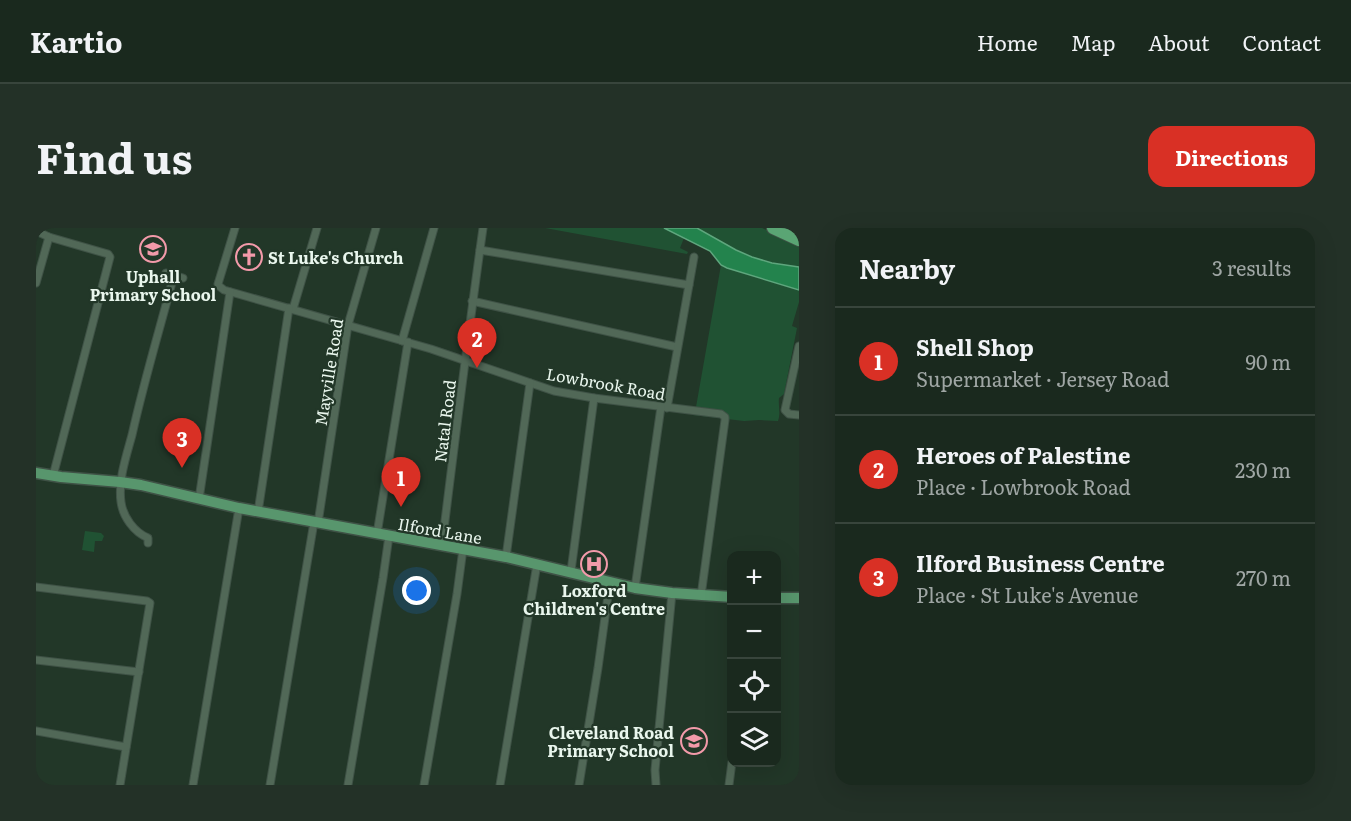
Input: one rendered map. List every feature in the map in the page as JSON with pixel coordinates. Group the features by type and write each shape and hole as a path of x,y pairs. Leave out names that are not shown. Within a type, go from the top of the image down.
{"highway":[{"path":"773,228 799,240"}],"main road":[{"name":"Ilford Lane","path":"36,473 161,489 258,512 506,557 635,588 727,597"},
{"path":"781,598 799,598"}],"street":[{"name":"Lowbrook Road","path":"235,228 218,284 224,290 405,341 554,391 723,416 725,420 701,596"},
{"path":"258,512 291,309 317,228"},
{"name":"Mayville Road","path":"270,785 348,325 376,228"},
{"path":"377,534 405,341 434,228"},
{"name":"Natal Road","path":"442,545 483,228"},
{"path":"36,231 108,254 110,257 53,476"},
{"path":"36,283 49,237"},
{"path":"480,249 689,285"},
{"path":"635,588 664,407 694,257"},
{"path":"148,543 148,538 133,526 125,515 121,504 120,482 170,274 183,278"},
{"path":"199,499 230,292"},
{"path":"472,301 677,347"},
{"path":"799,346 785,410 787,413 799,416"},
{"path":"506,557 530,383"},
{"path":"571,571 594,398"},
{"path":"193,785 239,508"},
{"path":"348,785 389,536"},
{"path":"424,785 463,549"},
{"path":"500,785 537,564"},
{"path":"579,785 610,581"},
{"path":"36,586 150,603 120,785"},
{"path":"656,785 655,770 672,593"},
{"path":"36,660 139,672"},
{"path":"36,731 126,747"},
{"path":"729,785 731,767"}],"shaded area":[{"path":"545,228 664,228 684,238 680,248 688,252 687,254"},
{"path":"664,228 697,228 752,257 799,267 799,290 727,268 721,265 710,251"},
{"path":"697,228 762,228 799,244 799,267 751,257"},
{"path":"721,265 799,290 799,302 792,326 797,328 784,394 779,398 778,421 744,421 693,415"},
{"path":"85,531 101,533 104,536 102,541 95,541 94,552 82,550"}],"place":[{"name":"Uphall Primary School","path":"153,249"},
{"name":"St Luke's Church","path":"249,257"},
{"name":"Heroes of Palestine","path":"477,368"},
{"name":"Ilford Business Centre","path":"182,468"},
{"name":"Shell Shop","path":"401,507"},
{"name":"Loxford Children's Centre","path":"594,564"},
{"name":"Cleveland Road Primary School","path":"694,741"}]}
